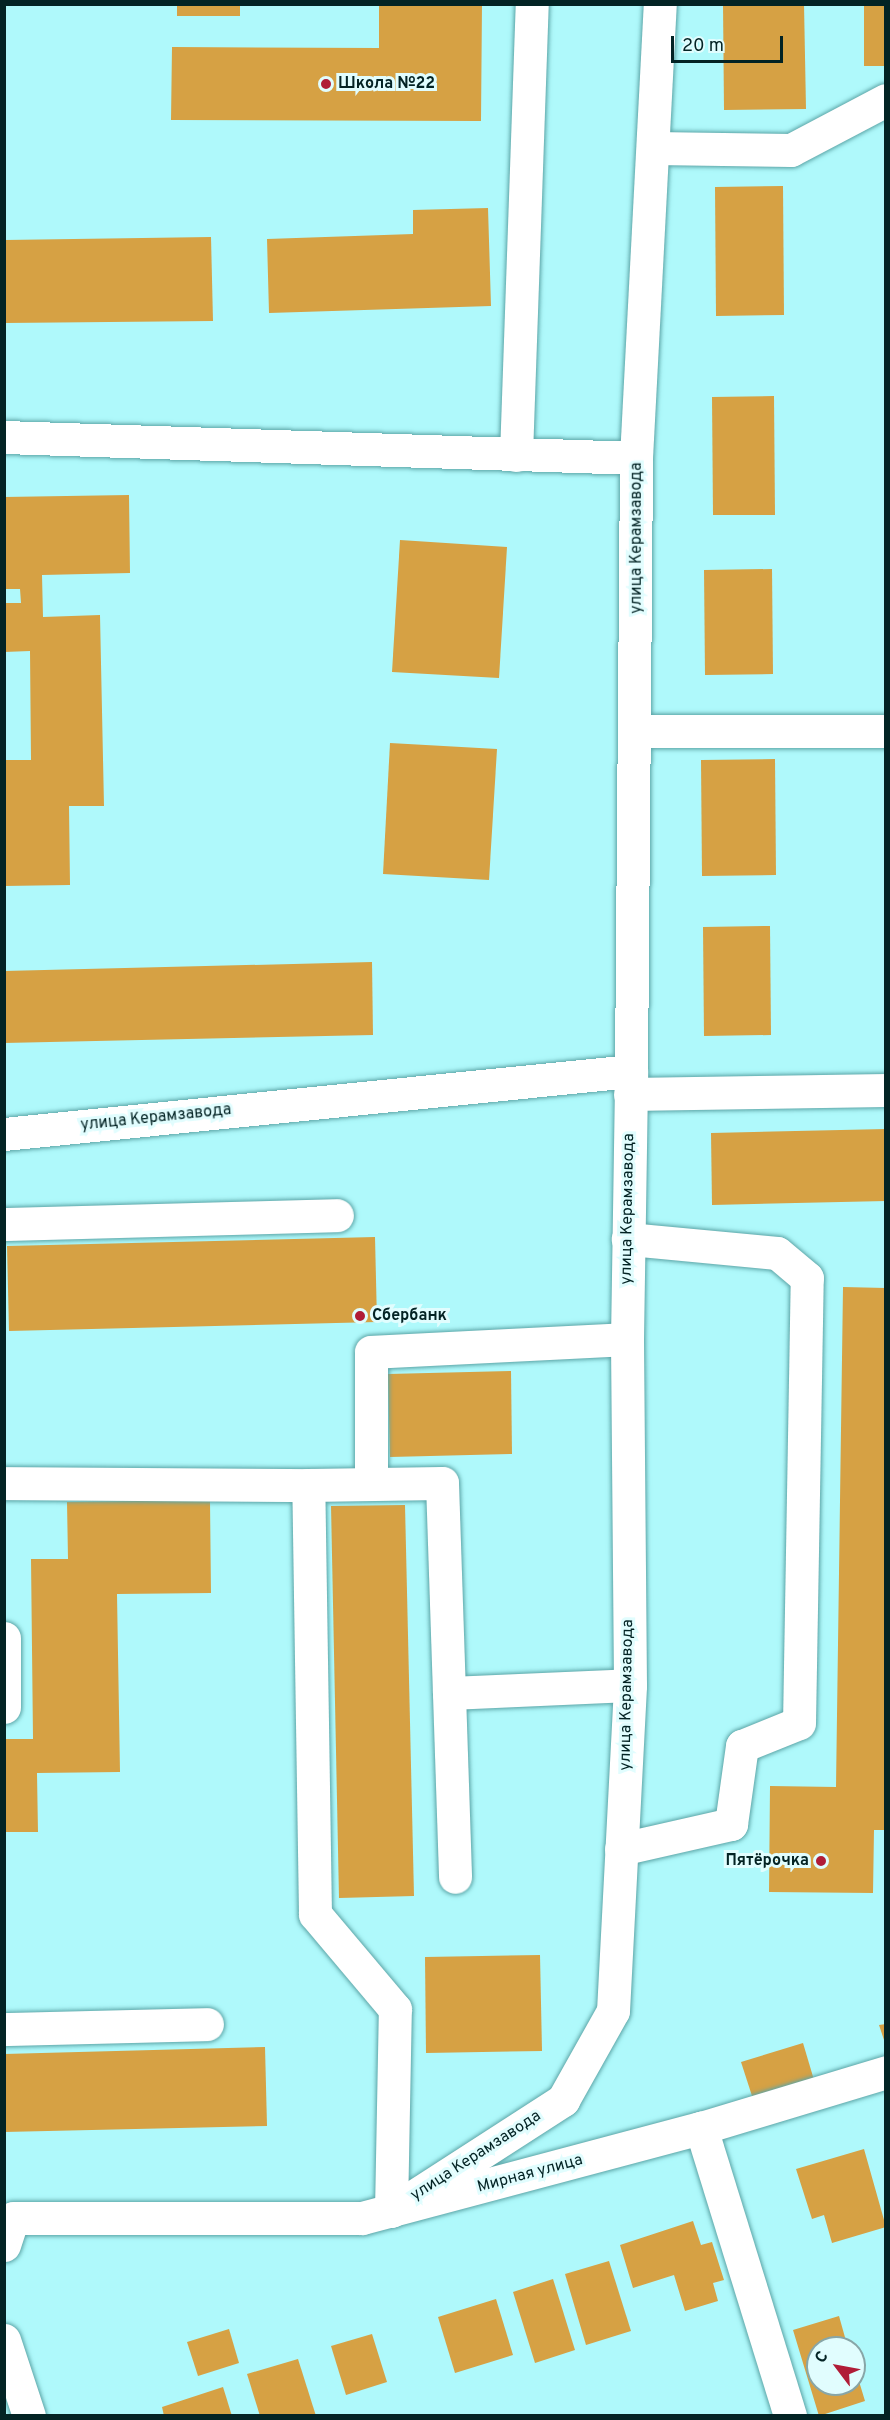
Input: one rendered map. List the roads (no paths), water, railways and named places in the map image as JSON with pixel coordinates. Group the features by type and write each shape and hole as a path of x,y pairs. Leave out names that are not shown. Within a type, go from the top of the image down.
{"street":[{"path":"516,455 532,4"},
{"name":"улица Керамзавода","path":"391,2211 563,2100 613,2011 630,1685 627,1339 637,731 636,458 660,4"},
{"path":"654,148 791,150 885,100"},
{"path":"4,437 636,458"},
{"path":"637,731 885,731"},
{"path":"630,1083 885,1090"},
{"name":"улица Керамзавода","path":"4,1134 630,1083"},
{"path":"4,1224 337,1215"},
{"path":"621,1849 731,1824 742,1746 799,1723 807,1278 777,1253 628,1239"},
{"path":"371,1484 371,1352 627,1339"},
{"path":"4,1483 308,1485 442,1483 455,1877"},
{"path":"308,1485 315,1914 395,2009 391,2211"},
{"path":"4,1638 4,1707"},
{"path":"449,1694 630,1685"},
{"path":"4,2028 207,2024"},
{"name":"Мирная улица","path":"7,2227 362,2218 701,2128 885,2073"},
{"path":"701,2128 790,2415"},
{"path":"4,2340 18,2399"}],"place":[{"name":"Школа №22","path":"326,84"},
{"name":"Сбербанк","path":"360,1316"},
{"name":"Пятёрочка","path":"821,1861"}]}
